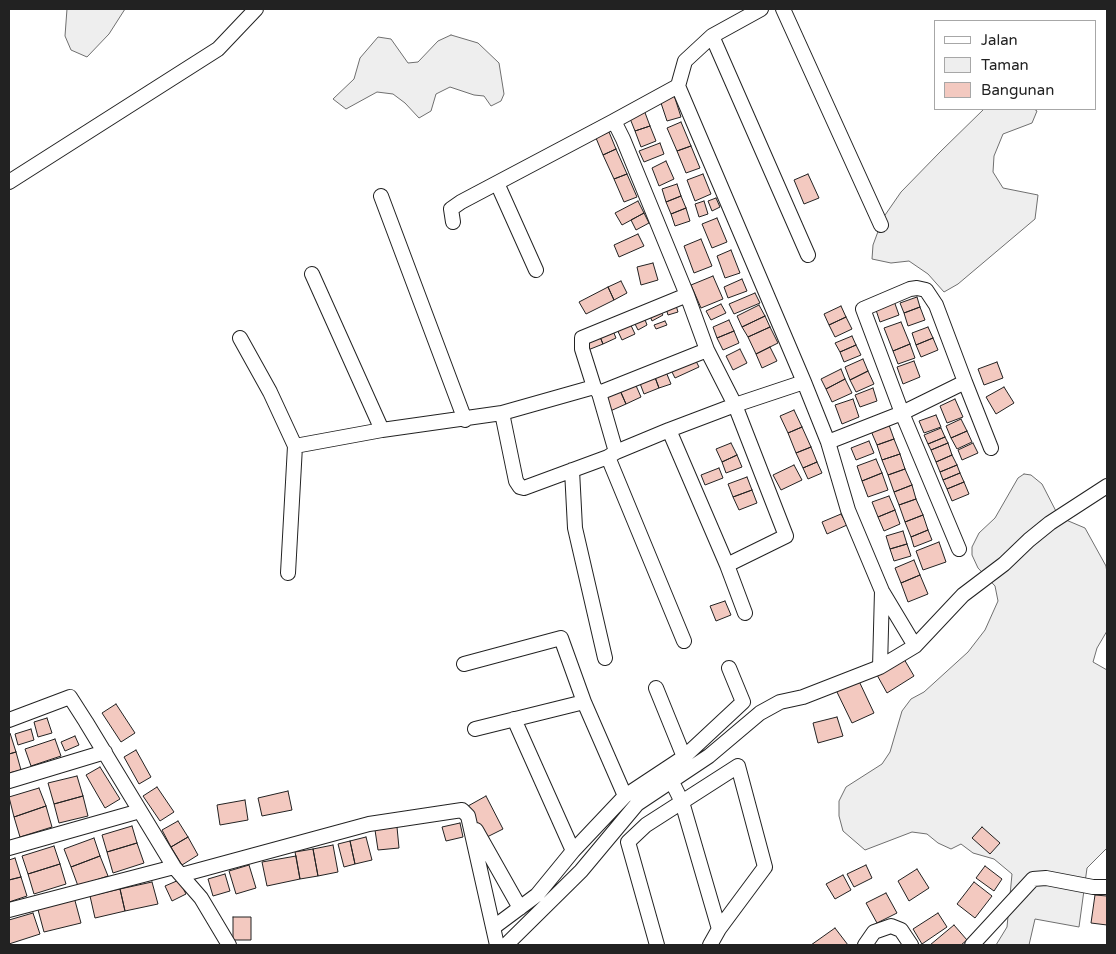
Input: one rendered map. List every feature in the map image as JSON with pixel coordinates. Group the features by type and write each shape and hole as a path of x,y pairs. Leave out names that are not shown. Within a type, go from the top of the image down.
{"street":[{"path":"9,182 218,49 256,9"},
{"path":"761,9 712,36 686,61 678,86 804,382 828,442 848,510 882,591 915,646"},
{"path":"783,9 881,224"},
{"path":"712,36 808,255"},
{"path":"453,222 451,209 461,202 678,86"},
{"path":"614,121 688,294 707,350 735,405 786,536 727,565"},
{"path":"497,183 536,270"},
{"path":"381,196 465,420"},
{"path":"312,274 382,430"},
{"path":"959,549 902,412 863,309 910,289 926,290 936,305 991,448"},
{"path":"684,641 612,454 597,390 582,349 582,338 688,294"},
{"path":"240,338 270,392 295,446 288,573"},
{"path":"295,446 382,430 465,420 502,413 597,390 707,350"},
{"path":"502,413 516,481 520,487 527,487 669,430 804,382"},
{"path":"828,442 902,412 965,382"},
{"path":"669,430 727,565 745,613"},
{"path":"572,470 575,528 605,658"},
{"path":"506,945 581,871 637,804 709,756 760,713 780,702 803,697 880,667 915,646 963,595 1004,564 1029,540 1050,523 1107,486"},
{"path":"880,667 882,591"},
{"path":"464,664 561,638 584,702 625,796"},
{"path":"494,927 537,894 573,851 625,796 684,757 743,702 729,668"},
{"path":"656,688 684,757"},
{"path":"9,720 69,697 178,871 201,898 229,945"},
{"path":"475,729 584,702"},
{"path":"514,720 573,851"},
{"path":"9,781 105,752"},
{"path":"656,945 628,842 646,825 738,766 765,867 710,945"},
{"path":"672,782 682,802 719,930"},
{"path":"9,910 369,824 460,810 464,811 468,816 520,908"},
{"path":"9,848 140,811"},
{"path":"468,816 497,945"},
{"path":"972,945 1033,879 1046,878 1093,887 1107,886"},
{"path":"865,945 874,932 891,926 901,930 911,945"}],"green space":[{"path":"67,9 125,9 109,34 87,57 71,50 65,36"},
{"path":"451,35 478,43 499,63 504,94 501,101 491,106 484,96 474,95 450,87 436,94 431,111 419,118 405,103 393,94 377,92 346,109 333,99 354,79 360,58 378,37 391,39 408,63 418,62 438,41"},
{"path":"983,110 1037,111 1032,123 1003,134 994,156 993,172 1003,188 1038,195 1035,219 958,284 944,292 928,274 909,261 891,263 872,259 873,245 883,218 901,192"},
{"path":"1024,474 1031,475 1042,484 1059,517 1085,528 1106,566 1107,631 1097,648 1093,662 1107,670 1107,848 1087,868 1079,927 1035,919 1029,945 996,945 1007,927 1012,874 994,859 973,853 961,844 951,849 938,843 927,834 912,832 865,850 843,831 839,816 839,801 846,787 882,764 890,752 902,711 911,699 924,692 968,652 985,630 998,601 995,586 978,568 972,555 972,547 979,533 995,518 1018,478"}],"building":[{"path":"673,92 681,117 667,121 659,97"},
{"path":"644,110 650,126 635,131 629,116"},
{"path":"681,122 691,146 677,151 667,128"},
{"path":"650,126 656,141 641,147 635,131"},
{"path":"609,132 616,149 603,155 596,138"},
{"path":"660,143 664,154 644,162 639,151"},
{"path":"691,146 700,168 686,173 677,151"},
{"path":"616,149 627,174 614,179 603,155"},
{"path":"666,161 674,179 659,186 652,168"},
{"path":"627,174 637,197 624,202 614,179"},
{"path":"703,174 711,194 695,201 687,180"},
{"path":"808,174 819,198 804,204 794,180"},
{"path":"677,184 681,196 666,202 662,189"},
{"path":"681,196 686,208 671,214 666,202"},
{"path":"716,198 720,207 712,211 708,201"},
{"path":"638,201 644,213 622,225 615,213"},
{"path":"704,201 708,214 699,217 695,204"},
{"path":"686,208 690,221 675,226 671,214"},
{"path":"644,213 649,223 636,230 631,220"},
{"path":"717,218 727,242 712,248 702,224"},
{"path":"638,234 644,246 619,257 614,245"},
{"path":"701,239 712,266 694,273 684,246"},
{"path":"731,250 740,273 725,278 717,256"},
{"path":"653,263 658,280 641,285 637,267"},
{"path":"713,276 723,299 701,308 691,285"},
{"path":"742,279 747,291 728,298 724,287"},
{"path":"621,281 627,293 614,300 608,287"},
{"path":"608,287 614,300 586,314 579,302"},
{"path":"755,293 760,303 734,314 729,304"},
{"path":"917,297 920,307 904,313 900,303"},
{"path":"894,301 899,315 880,322 875,307"},
{"path":"675,302 678,312 668,315 665,305"},
{"path":"721,304 726,313 711,320 706,311"},
{"path":"759,305 765,316 742,327 737,316"},
{"path":"841,306 846,317 829,325 824,314"},
{"path":"920,307 925,320 908,326 904,313"},
{"path":"660,311 663,315 652,321 650,316"},
{"path":"765,316 770,327 748,337 742,327"},
{"path":"644,317 647,325 638,330 634,322"},
{"path":"846,317 852,329 835,337 829,325"},
{"path":"628,319 635,334 622,340 615,325"},
{"path":"729,320 734,331 717,338 713,327"},
{"path":"665,321 667,325 656,329 654,325"},
{"path":"901,322 910,344 893,351 884,328"},
{"path":"611,326 616,338 603,344 598,332"},
{"path":"770,327 778,343 756,354 748,337"},
{"path":"928,327 933,338 916,345 912,333"},
{"path":"734,331 739,343 723,350 717,338"},
{"path":"598,332 603,344 588,350 583,339"},
{"path":"852,336 856,345 840,352 835,343"},
{"path":"933,338 938,350 921,357 916,345"},
{"path":"910,344 915,358 898,364 893,351"},
{"path":"856,345 861,355 844,362 840,352"},
{"path":"770,347 777,361 762,368 756,354"},
{"path":"740,349 747,363 733,370 726,356"},
{"path":"694,357 699,367 675,378 670,368"},
{"path":"863,359 868,371 850,380 845,367"},
{"path":"914,361 920,377 903,384 897,367"},
{"path":"997,362 1003,378 984,385 978,369"},
{"path":"664,367 671,384 659,388 653,372"},
{"path":"841,369 845,379 826,389 821,379"},
{"path":"868,371 874,384 856,392 850,380"},
{"path":"653,372 659,388 644,394 638,378"},
{"path":"845,379 852,393 832,402 826,389"},
{"path":"634,381 641,397 626,404 619,388"},
{"path":"1004,387 1014,403 996,414 986,397"},
{"path":"619,388 626,404 608,412 601,396"},
{"path":"873,388 877,401 860,407 855,395"},
{"path":"853,399 859,417 842,424 835,405"},
{"path":"955,399 963,417 947,423 940,406"},
{"path":"794,410 802,427 788,433 780,416"},
{"path":"936,415 941,427 924,433 919,421"},
{"path":"961,419 967,431 951,438 946,426"},
{"path":"889,425 894,439 877,445 871,431"},
{"path":"802,427 811,447 796,453 788,433"},
{"path":"941,428 945,437 928,444 924,435"},
{"path":"967,431 972,442 957,449 951,438"},
{"path":"945,437 948,443 931,450 928,444"},
{"path":"894,439 900,454 882,460 877,445"},
{"path":"869,441 874,453 856,460 851,448"},
{"path":"731,443 737,455 722,462 716,449"},
{"path":"948,443 952,455 936,462 931,450"},
{"path":"973,443 978,453 962,460 958,450"},
{"path":"811,447 817,462 803,468 796,453"},
{"path":"900,454 905,469 888,475 882,460"},
{"path":"737,455 742,467 726,473 722,462"},
{"path":"952,455 957,465 940,472 936,462"},
{"path":"876,459 882,473 862,481 857,466"},
{"path":"817,462 822,473 808,479 803,468"},
{"path":"794,465 802,480 781,490 773,475"},
{"path":"957,465 960,473 943,480 940,472"},
{"path":"719,468 723,478 705,485 701,475"},
{"path":"905,469 912,485 894,492 888,475"},
{"path":"882,473 888,490 868,497 862,481"},
{"path":"960,473 964,482 947,489 943,480"},
{"path":"747,477 752,490 733,497 728,484"},
{"path":"964,482 969,494 952,501 947,489"},
{"path":"912,485 916,499 899,505 894,492"},
{"path":"752,490 757,503 739,510 733,497"},
{"path":"889,496 895,510 878,517 872,502"},
{"path":"916,499 923,515 905,522 899,505"},
{"path":"895,510 900,524 884,531 878,517"},
{"path":"841,514 847,525 827,534 822,522"},
{"path":"923,515 928,530 911,537 905,522"},
{"path":"928,530 932,540 914,547 911,537"},
{"path":"903,531 907,544 890,549 886,536"},
{"path":"939,542 946,562 923,570 916,551"},
{"path":"907,544 911,556 894,561 890,549"},
{"path":"914,560 920,575 901,583 895,568"},
{"path":"920,575 928,594 908,602 901,583"},
{"path":"725,601 731,615 716,621 710,606"},
{"path":"904,659 914,676 887,693 877,675"},
{"path":"858,679 874,713 852,723 836,690"},
{"path":"116,704 135,733 121,742 102,713"},
{"path":"837,717 843,736 818,743 813,723"},
{"path":"47,718 52,733 38,737 34,722"},
{"path":"31,729 34,740 18,745 15,734"},
{"path":"9,733 16,752 9,754"},
{"path":"75,736 79,745 65,751 61,742"},
{"path":"55,739 61,756 31,766 25,749"},
{"path":"136,750 151,777 139,784 124,757"},
{"path":"16,752 21,770 9,773 9,754"},
{"path":"100,767 120,799 105,808 86,775"},
{"path":"77,776 83,796 54,804 48,783"},
{"path":"157,787 174,812 160,821 143,796"},
{"path":"39,788 46,806 14,817 9,797"},
{"path":"288,791 292,810 262,816 258,798"},
{"path":"83,796 88,816 59,823 54,804"},
{"path":"486,796 503,829 485,838 468,806"},
{"path":"245,800 248,820 220,825 217,805"},
{"path":"46,806 52,827 20,837 14,817"},
{"path":"178,821 188,837 171,847 162,830"},
{"path":"460,823 463,837 446,841 442,827"},
{"path":"132,826 137,843 107,852 102,835"},
{"path":"397,827 399,848 378,850 375,830"},
{"path":"982,827 1000,843 990,854 972,838"},
{"path":"188,837 198,855 182,865 171,847"},
{"path":"366,837 372,860 355,864 350,841"},
{"path":"94,838 100,856 71,867 64,849"},
{"path":"350,841 355,864 344,867 338,844"},
{"path":"137,843 144,863 113,873 107,852"},
{"path":"333,845 338,872 318,876 313,849"},
{"path":"54,846 60,864 28,874 22,856"},
{"path":"313,849 318,876 300,879 295,852"},
{"path":"100,856 108,876 78,886 71,867"},
{"path":"296,856 300,879 267,886 262,862"},
{"path":"15,858 21,877 9,880 9,860"},
{"path":"60,864 66,884 34,894 28,874"},
{"path":"249,865 256,888 236,894 229,871"},
{"path":"866,865 872,878 854,887 847,874"},
{"path":"985,866 1002,879 994,891 976,878"},
{"path":"917,869 929,888 909,901 898,881"},
{"path":"225,874 230,891 213,896 208,879"},
{"path":"843,875 851,890 835,899 826,884"},
{"path":"21,877 27,896 9,902 9,880"},
{"path":"179,880 186,894 172,901 165,886"},
{"path":"152,882 158,904 125,911 120,889"},
{"path":"974,882 992,896 975,918 957,904"},
{"path":"120,889 125,911 95,918 90,896"},
{"path":"886,893 897,913 877,923 866,903"},
{"path":"1095,895 1107,896 1107,925 1091,923"},
{"path":"74,897 81,923 44,932 37,906"},
{"path":"33,913 40,934 9,944 9,920"},
{"path":"938,913 947,927 922,944 913,929"},
{"path":"233,917 251,917 251,940 233,940"},
{"path":"954,925 967,940 961,945 930,945"},
{"path":"835,928 848,945 811,945"}]}
